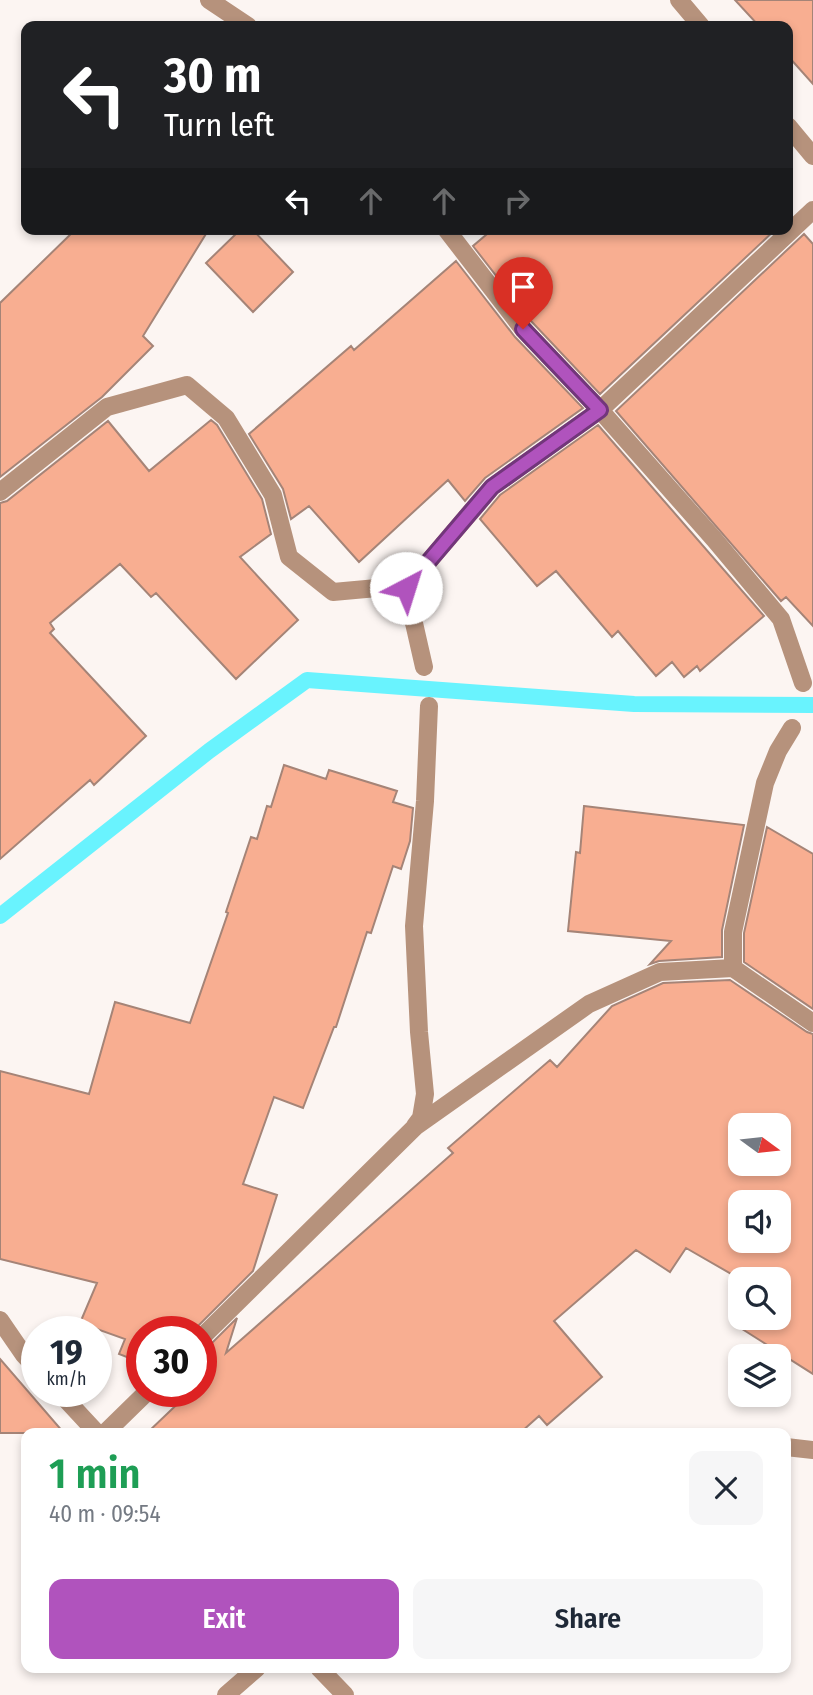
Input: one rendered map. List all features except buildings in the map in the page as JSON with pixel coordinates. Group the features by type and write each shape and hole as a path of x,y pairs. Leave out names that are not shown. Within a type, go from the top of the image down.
{"street":[{"path":"209,0 240,21"},
{"path":"679,0 697,21"},
{"path":"793,133 813,156"},
{"path":"793,228 813,209"},
{"path":"451,235 523,329 600,410 781,619 803,683"},
{"path":"406,588 492,487 600,410 785,235"},
{"path":"0,492 107,407 187,385 226,418 266,483 273,495 289,556 333,592 406,588"},
{"path":"406,588 424,667"},
{"path":"415,1127 421,1118 425,1094 414,926 425,802 429,706"},
{"path":"733,968 733,932 765,783 778,751 792,728"},
{"path":"217,1322 415,1127 589,1003 660,972 733,968 813,1023"},
{"path":"0,1320 21,1351"},
{"path":"73,1407 92,1428"},
{"path":"111,1428 132,1407"},
{"path":"791,1448 813,1450"},
{"path":"226,1695 251,1673"},
{"path":"324,1673 345,1695"}],"waterway":[{"path":"0,916 209,751 307,680 634,704 813,705"}],"route":[{"path":"406,588 492,487 600,410 523,329"}]}
